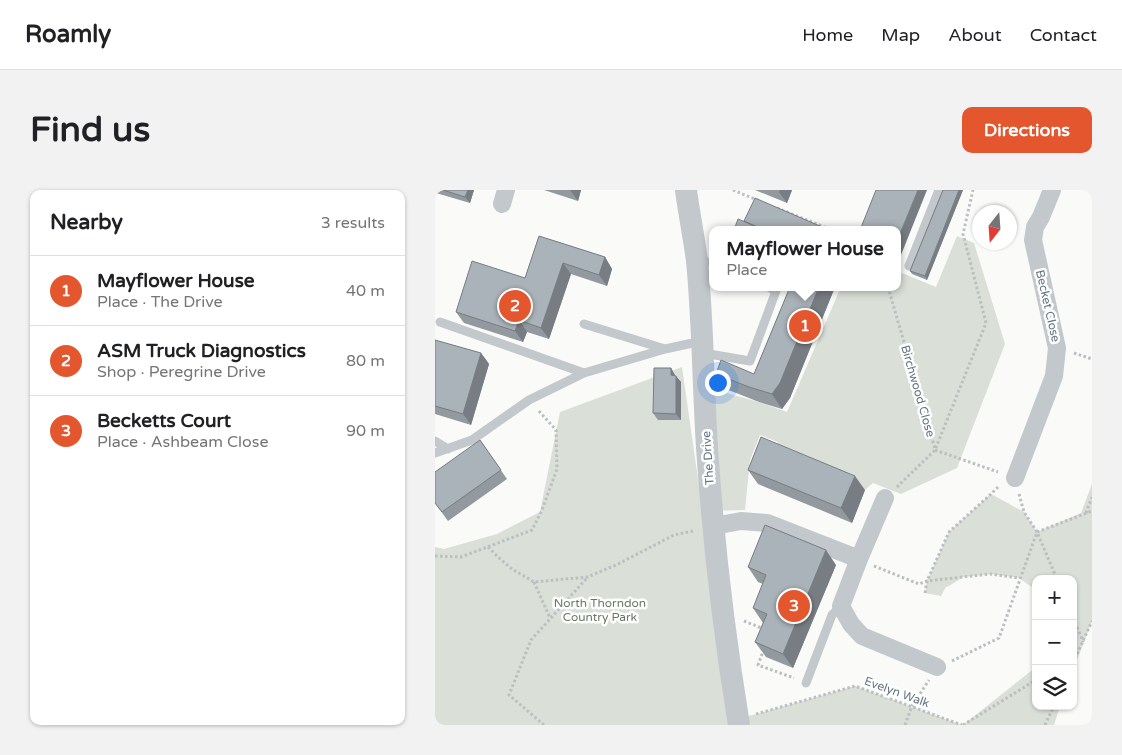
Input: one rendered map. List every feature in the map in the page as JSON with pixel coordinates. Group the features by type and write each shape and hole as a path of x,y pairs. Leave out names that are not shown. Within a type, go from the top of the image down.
{"street":[{"name":"Becket Close","path":"1011,477 1054,376 1057,348 1033,240 1035,227 1052,190"},
{"name":"The Drive","path":"683,192 705,262 700,298 707,447 723,613 738,721"},
{"path":"885,498 841,606 851,624 862,636 937,668"},
{"path":"714,526 741,521 767,523 859,560"}],"lane":[{"path":"909,266 939,190"},
{"path":"435,453 472,440 529,400 585,373 665,349 702,347 749,361 776,291"},
{"path":"440,322 585,373"},
{"path":"584,324 665,349"},
{"path":"435,441 448,449"},
{"path":"806,683 832,614 841,606"}],"path":[{"path":"733,190 760,201"},
{"path":"973,190 963,234 986,323 935,450 1011,477"},
{"path":"769,204 822,226"},
{"name":"Birchwood Close","path":"885,498 935,450 890,291"},
{"path":"435,556 461,557 532,530 542,510 557,468 556,430 529,400"},
{"path":"1011,477 1024,512 1037,532 1055,575"},
{"path":"925,593 927,581 949,532 1011,477"},
{"path":"1086,514 1092,497"},
{"path":"905,725 911,706 937,668 999,638 1037,532 1092,511"},
{"path":"534,582 588,578 674,535 714,526"},
{"path":"488,546 512,568 534,582 550,618"},
{"path":"859,560 919,584 927,581 990,574 1019,578"},
{"path":"544,725 509,695 531,640 588,578"},
{"path":"723,613 771,632"},
{"path":"1074,620 1083,641"},
{"path":"1077,654 1092,620"},
{"path":"1077,652 1083,641"},
{"path":"764,648 758,665 806,683"},
{"path":"962,725 1032,682"},
{"name":"Evelyn Walk","path":"738,721 855,686 962,725"},
{"path":"1045,725 1052,710"}],"green space":[{"path":"957,236 972,242 972,250 976,250 1005,344 957,468 901,494 873,483 865,490 772,451 778,442 760,435 750,460 745,510 713,511 704,387 787,412 839,291 901,291 902,273 936,287"},
{"name":"North Thorndon Country Park","path":"682,367 733,725 435,725 435,547 444,549 497,534 540,512 560,412"},
{"path":"1092,484 1092,621 1077,660 1077,575 1032,575 1032,587 1019,578 990,574 963,577 946,587 941,596 925,593 927,581 949,532 991,494 1024,512 1037,532 1081,513"},
{"path":"1032,670 1032,710 1059,710 1054,725 963,725"},
{"path":"855,686 962,725 739,725 738,718"}],"building":[{"path":"443,190 468,190 465,197"},
{"path":"876,190 918,190 901,231 901,226 862,226"},
{"path":"943,190 959,190 925,276 910,271"},
{"path":"755,198 820,226 755,226 744,221"},
{"path":"738,219 755,226 735,226"},
{"path":"539,236 605,257 599,275 563,263 541,328 519,320 515,331 456,312 472,261 525,278"},
{"path":"788,291 817,291 780,383 772,394 716,374 721,360 754,374"},
{"path":"435,340 481,353 463,414 435,406"},
{"path":"654,368 671,368 671,375 676,376 676,414 653,413"},
{"path":"761,437 855,476 841,508 748,470"},
{"path":"480,440 501,470 442,512 435,503 435,472"},
{"path":"765,525 826,550 783,654 755,642 767,614 753,608 766,575 748,567"}],"place":[{"name":"ASM Truck Diagnostics","path":"515,306"},
{"name":"Mayflower House","path":"805,326"},
{"name":"Becketts Court","path":"794,606"}]}
